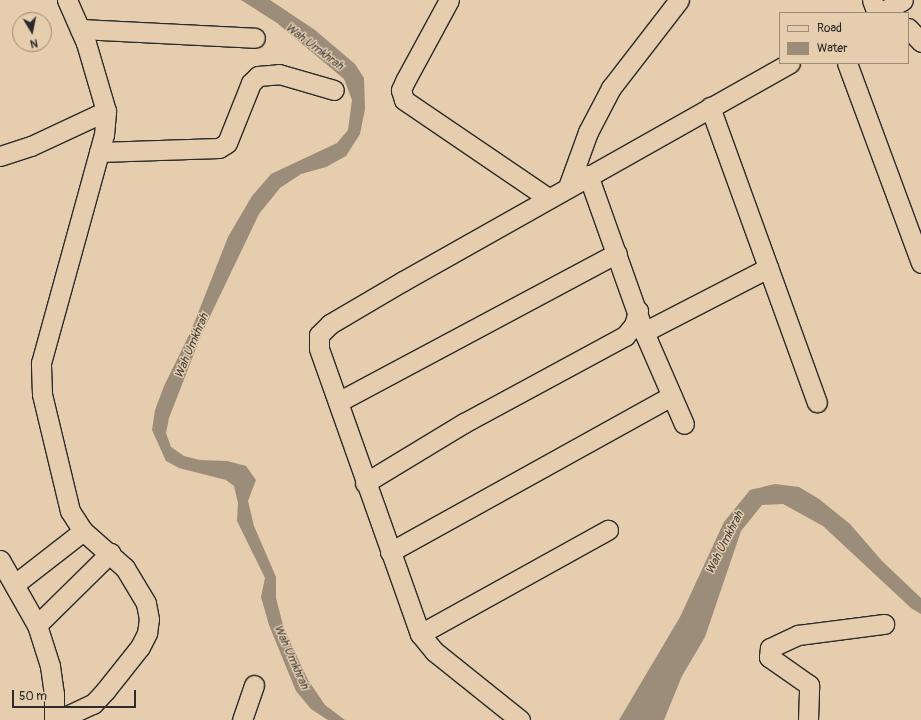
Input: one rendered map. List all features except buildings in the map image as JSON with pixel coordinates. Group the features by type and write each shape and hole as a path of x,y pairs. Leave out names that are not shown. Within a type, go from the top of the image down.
{"street":[{"path":"58,720 93,704 140,647 147,633 149,619 146,603 135,581 110,553 83,531 75,522 65,496 44,409 40,378 41,363 99,152 106,111 80,29 67,0"},
{"path":"448,0 401,90 404,100 548,198"},
{"path":"568,187 588,132 611,88 679,0"},
{"path":"872,0 889,9"},
{"path":"80,29 255,38"},
{"path":"909,29 921,42"},
{"path":"520,720 434,651 420,634 365,483 319,348 321,330 588,175 788,64"},
{"path":"847,64 921,263"},
{"path":"99,152 219,148 227,143 251,83 258,76 279,74 334,90"},
{"path":"710,107 817,402"},
{"path":"0,156 31,146 106,111"},
{"path":"588,175 638,311 644,332 684,424"},
{"path":"338,402 617,253"},
{"path":"644,332 768,268"},
{"path":"365,483 464,423 625,336 634,325 638,311"},
{"path":"390,552 672,396"},
{"path":"420,634 608,530"},
{"path":"12,588 83,531"},
{"path":"37,625 110,553"},
{"path":"0,560 12,588 37,625 50,666 54,694 54,720"},
{"path":"808,720 809,685 769,657 770,648 798,635 884,624"},
{"path":"242,720 254,685"}],"water":[{"name":"Wah Umkhrah","path":"241,0 270,0 315,30 355,64 364,78 365,109 360,134 346,156 326,167 301,174 280,188 259,214 202,333 169,418 166,433 171,447 184,456 200,460 227,461 246,466 256,480 248,501 254,526 276,577 276,598 284,629 308,680 325,705 345,720 328,720 311,709 296,691 269,625 261,597 265,578 237,521 238,503 234,486 226,480 179,468 166,461 152,430 155,410 164,386 191,331 228,237 252,196 271,174 337,143 348,130 352,100 344,79 277,23"},
{"name":"Wah Umkhrah","path":"775,484 799,487 819,499 850,524 882,561 921,598 921,614 911,608 823,526 783,504 762,505 741,531 705,637 682,676 664,720 619,720 680,617 724,522 750,490"}]}
